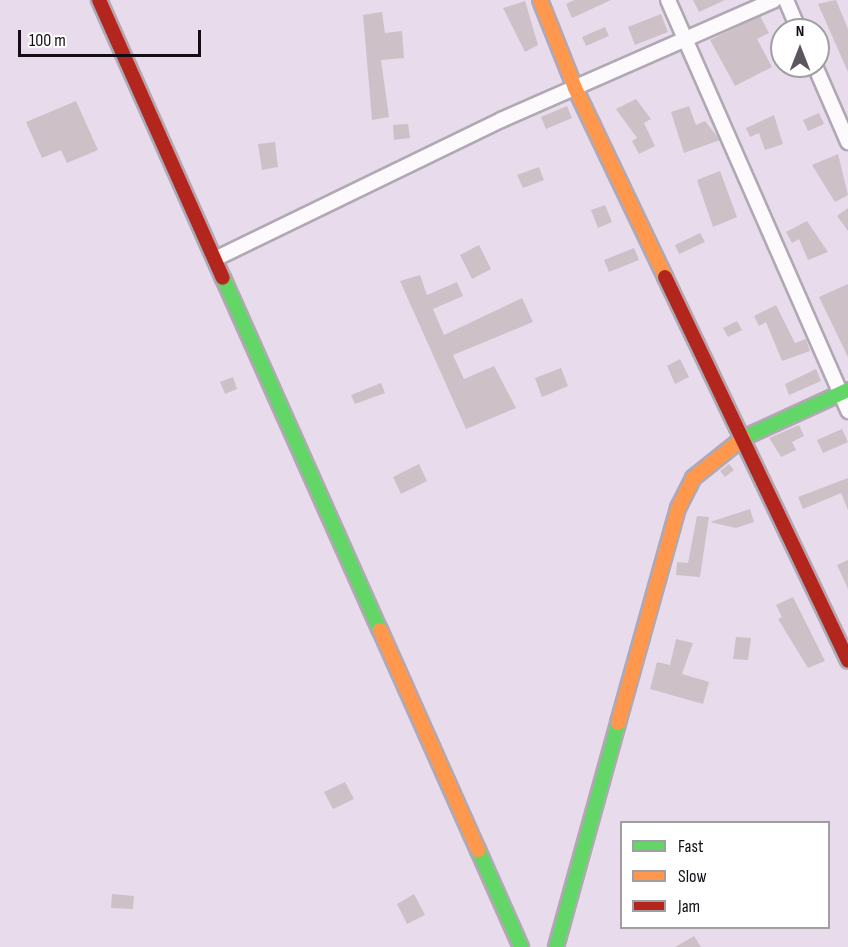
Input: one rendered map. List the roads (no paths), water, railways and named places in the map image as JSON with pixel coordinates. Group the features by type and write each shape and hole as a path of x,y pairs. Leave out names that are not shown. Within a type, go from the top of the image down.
{"street":[{"path":"99,0 521,947"},
{"path":"540,0 575,88 845,645 848,661"},
{"path":"668,0 844,391 848,411"},
{"path":"215,259 575,88 774,0"},
{"path":"786,0 794,18"},
{"path":"820,78 848,142"},
{"path":"556,947 678,508 693,478 743,438 844,391"}]}
